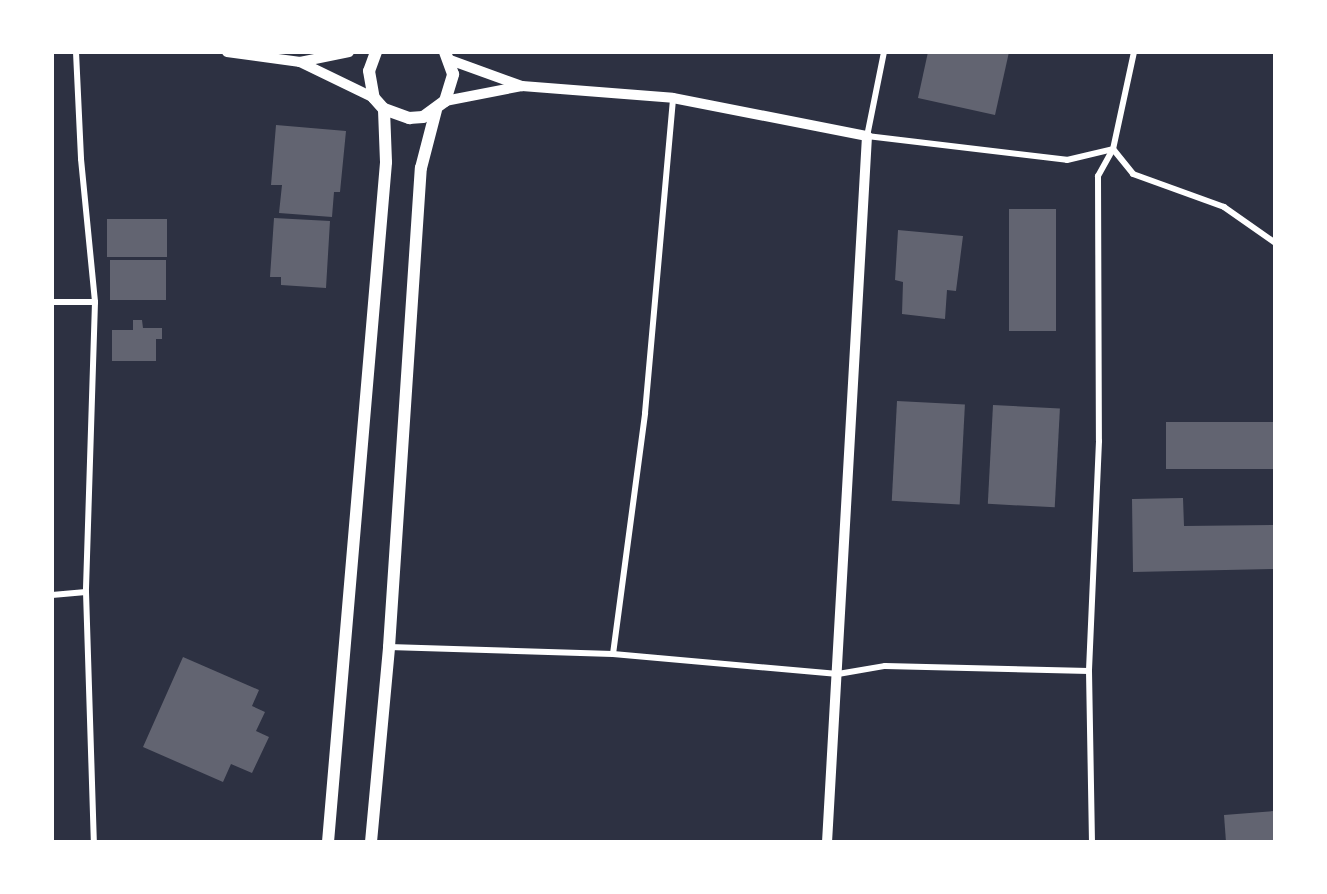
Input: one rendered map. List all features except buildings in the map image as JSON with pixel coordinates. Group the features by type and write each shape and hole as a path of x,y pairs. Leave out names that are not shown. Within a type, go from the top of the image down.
{"main road":[{"path":"376,52 369,71 374,98 384,109 409,118 436,110 446,100 452,81 448,56"},
{"path":"328,842 386,162 384,109"},
{"path":"371,842 389,647 421,168 436,110"}],"street":[{"path":"76,52 81,159 95,302 86,592 94,842"},
{"path":"227,52 300,62 374,98"},
{"path":"300,62 349,52"},
{"path":"827,842 867,136 884,52"},
{"path":"1092,842 1089,671 1099,441 1098,176 1113,149 1134,52"},
{"path":"448,56 522,86"},
{"path":"446,100 522,86 673,98 867,136 1067,160 1113,149"},
{"path":"613,654 645,413 673,98"},
{"path":"1113,149 1133,174 1224,207 1275,242"},
{"path":"52,302 95,302"},
{"path":"52,595 86,592"},
{"path":"389,647 613,654 838,674 885,666 1089,671"}]}
